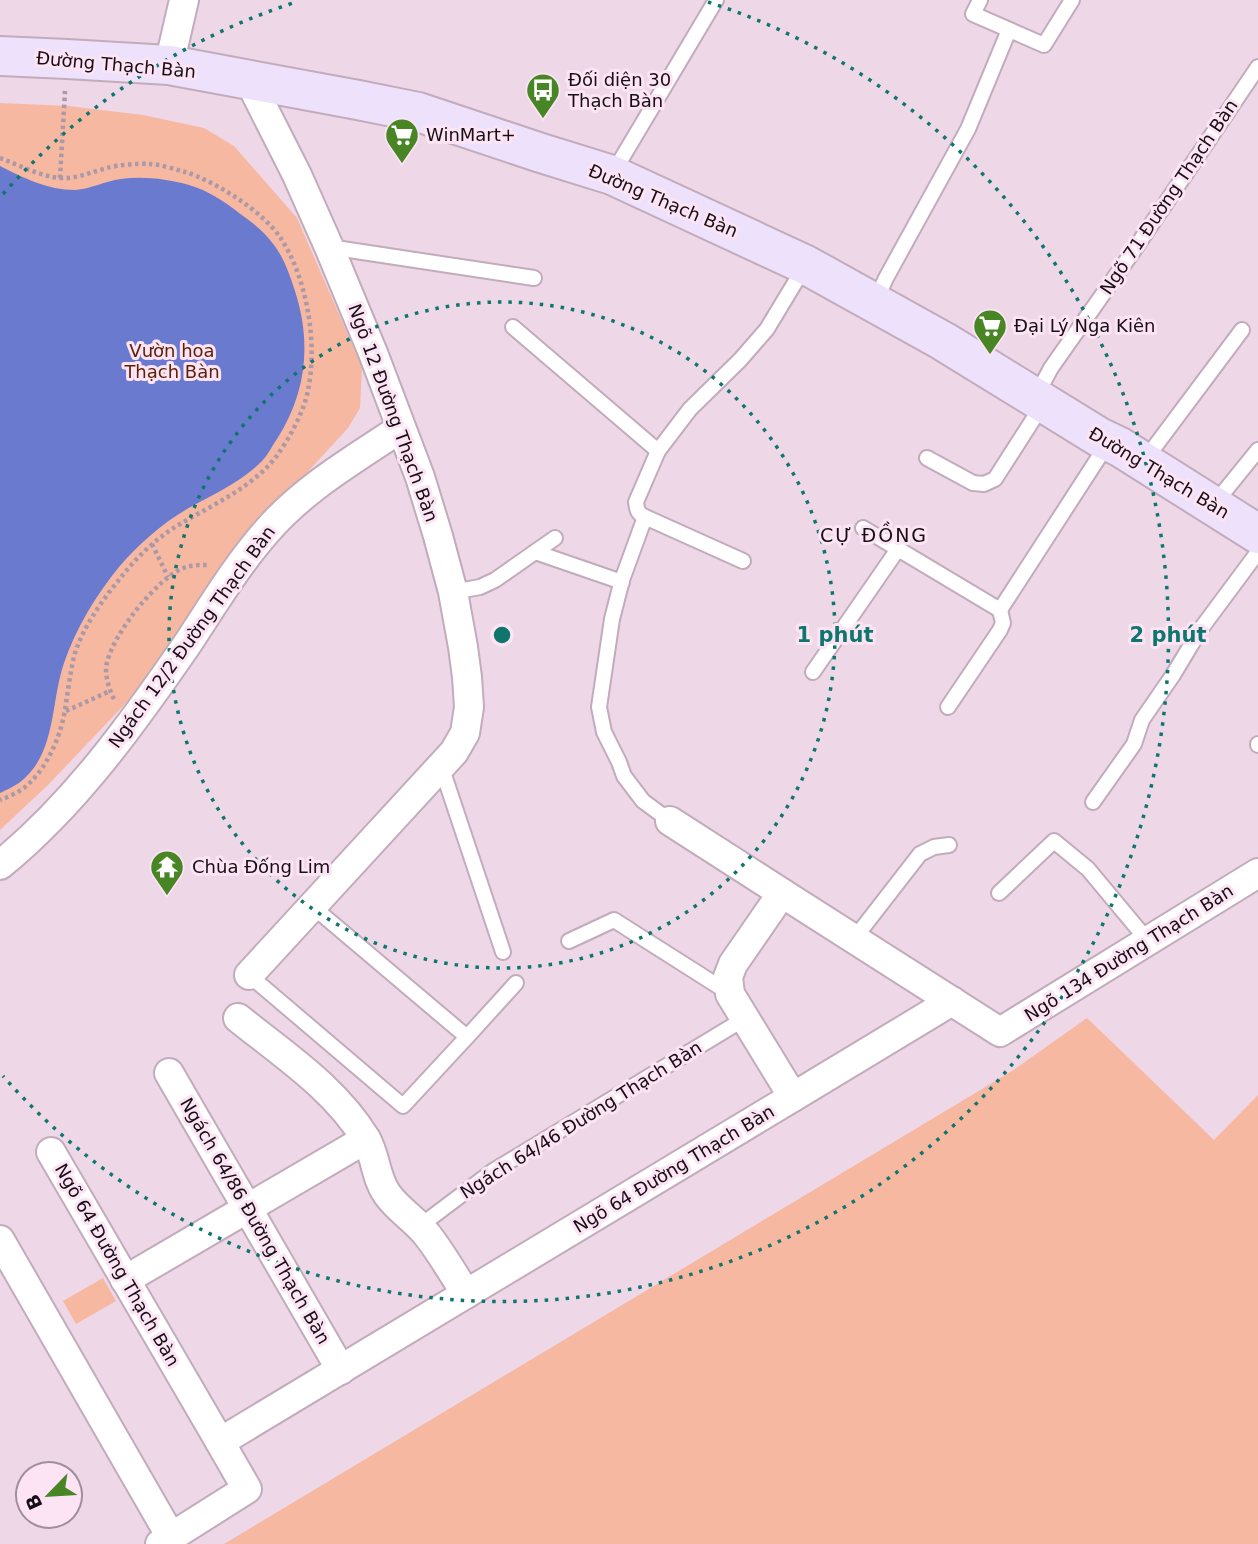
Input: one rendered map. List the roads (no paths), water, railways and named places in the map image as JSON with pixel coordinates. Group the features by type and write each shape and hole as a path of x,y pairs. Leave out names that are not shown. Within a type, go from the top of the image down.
{"main road":[{"name":"Đường Thạch Bàn","path":"0,56 169,65 418,112 612,175 806,265 943,341 1258,534"}],"street":[{"path":"169,65 184,0"},
{"name":"Ngõ 12 Đường Thạch Bàn","path":"248,975 454,752 465,733 469,707 465,657 453,592 420,477 329,247 297,175 249,80"},
{"name":"Ngách 12/2 Đường Thạch Bàn","path":"0,865 60,810 117,742 268,529 299,499 401,428"},
{"path":"670,821 952,1002 793,1097"},
{"name":"Ngõ 134 Đường Thạch Bàn","path":"952,1002 1000,1032 1258,873"},
{"path":"730,994 728,977 733,964 782,893"},
{"name":"Ngõ 64 Đường Thạch Bàn","path":"51,1152 220,1443 793,1097 730,994"},
{"path":"238,1018 327,1089 342,1106 366,1139 385,1192 428,1236 466,1294"},
{"name":"Ngách 64/86 Đường Thạch Bàn","path":"169,1073 341,1370"},
{"path":"125,1280 366,1139"},
{"path":"0,1240 166,1540 247,1489 220,1443"}],"lane":[{"path":"612,175 716,0"},
{"path":"980,0 973,14 1044,46 1072,0"},
{"path":"874,303 968,129 1009,30"},
{"name":"Ngõ 71 Đường Thạch Bàn","path":"926,458 973,483 984,484 995,479 1040,400 1051,368 1258,67"},
{"path":"329,247 534,278"},
{"path":"743,561 640,515 636,502 658,451 690,409 768,329 806,265"},
{"path":"513,327 658,451"},
{"path":"1143,462 1242,330"},
{"path":"948,707 1000,630 1003,624 1000,610 1109,442"},
{"path":"1213,506 1258,450"},
{"path":"645,517 612,619 599,707 604,732 624,776 643,801 670,821"},
{"path":"863,528 1000,610"},
{"path":"453,592 488,584 555,538"},
{"path":"813,672 898,549"},
{"path":"535,552 622,582"},
{"path":"1093,802 1134,744 1142,720 1200,630 1258,552"},
{"path":"441,766 503,952"},
{"path":"999,892 1054,841 1088,869 1148,941"},
{"path":"854,939 920,854 934,847 949,845"},
{"path":"312,906 467,1037"},
{"path":"569,941 614,920 730,994"},
{"path":"248,975 403,1106 516,983"},
{"name":"Ngách 64/46 Đường Thạch Bàn","path":"420,1226 504,1164 744,1019"}],"water":[{"name":"Vườn hoa Thạch Bàn","path":"0,166 55,188 75,190 109,181 146,178 189,185 215,196 258,228 281,255 300,308 304,366 295,403 264,459 236,482 159,528 126,559 102,589 87,612 64,663 50,728 40,758 19,783 0,793"}],"place":[{"name":"Đối diện 30 Thạch Bàn","path":"543,120"},
{"name":"WinMart+","path":"402,165"},
{"name":"Đại Lý Nga Kiên","path":"990,356"},
{"name":"Chùa Đống Lim","path":"167,897"}],"district":[{"name":"CỰ ĐỒNG","path":"874,535"}]}
